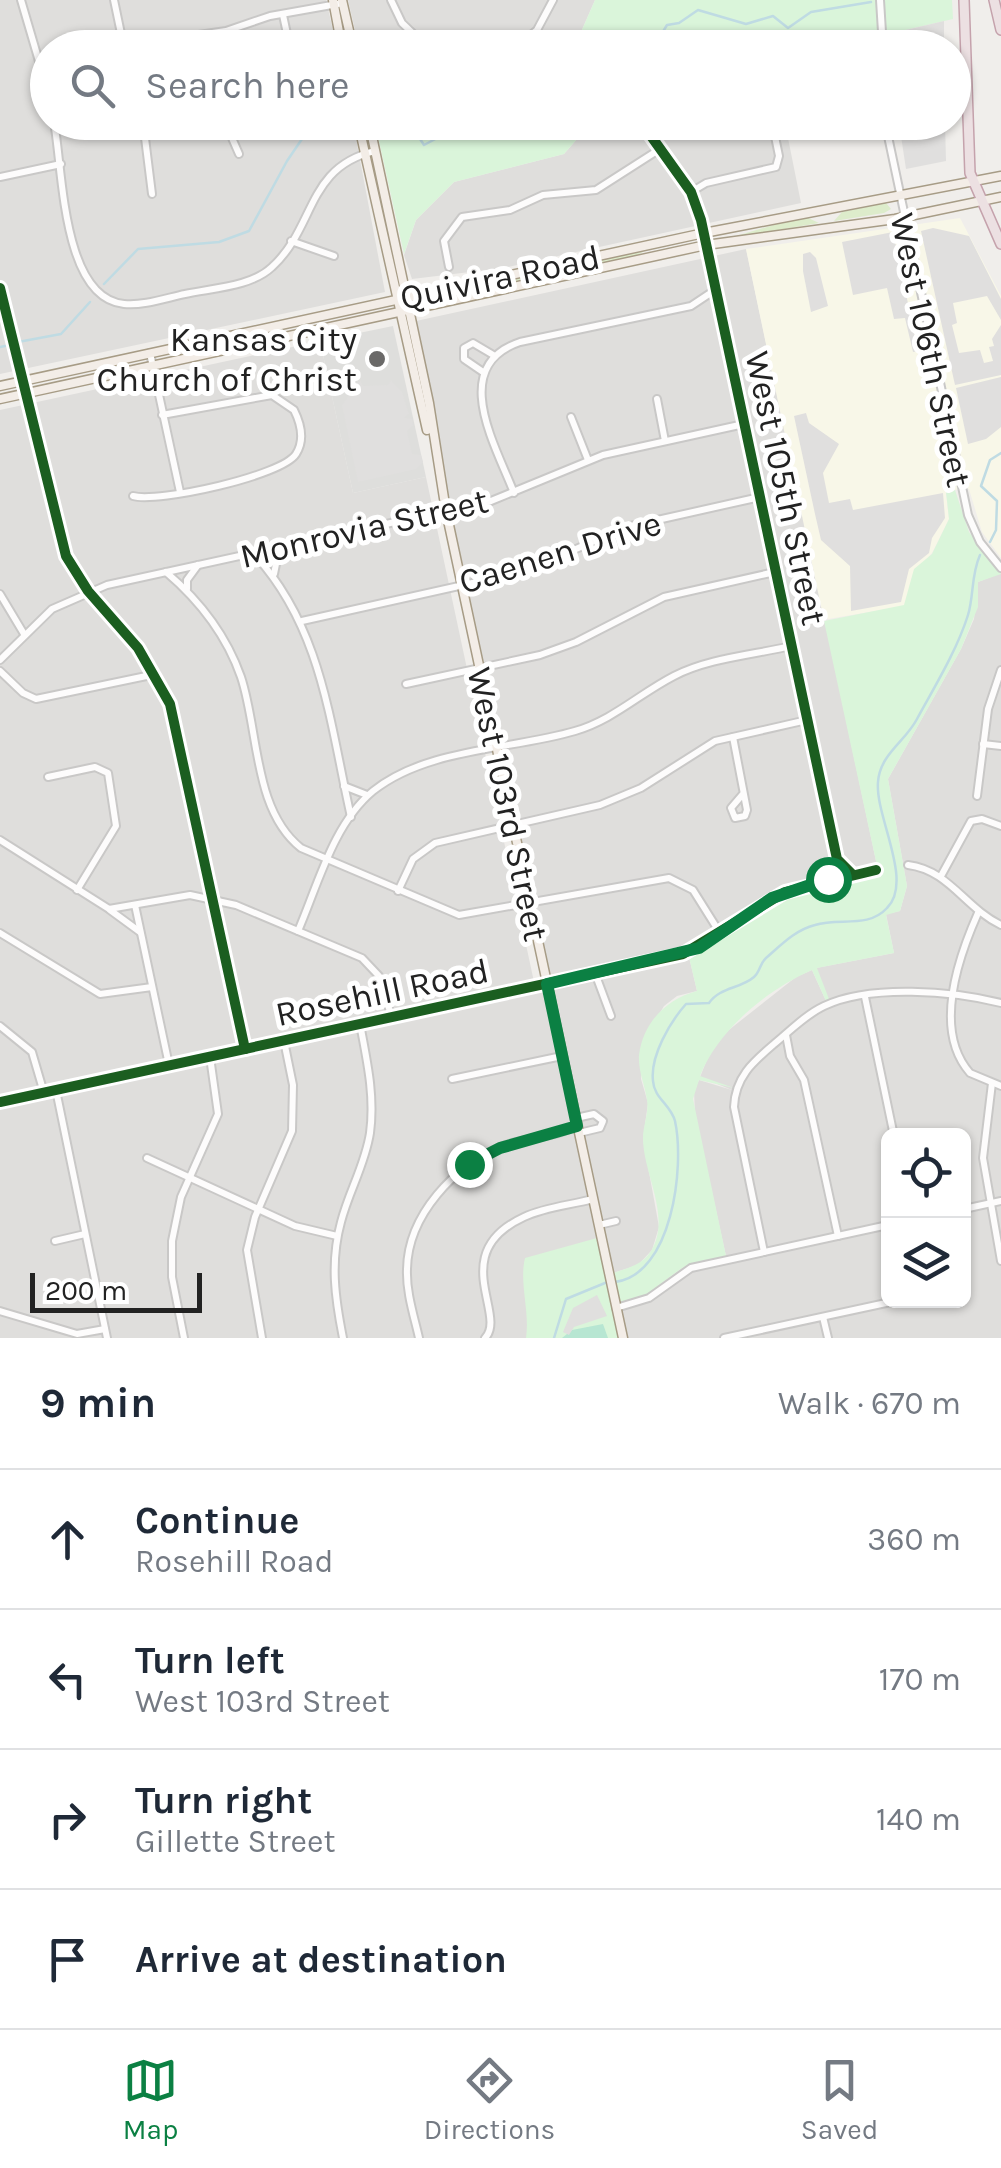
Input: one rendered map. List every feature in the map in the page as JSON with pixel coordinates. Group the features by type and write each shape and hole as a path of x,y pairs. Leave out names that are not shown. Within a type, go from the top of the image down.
{"highway":[{"path":"964,0 965,30"},
{"path":"994,0 1001,30"},
{"path":"971,140 973,182 1001,244"}],"main road":[{"path":"338,2 340,30"},
{"path":"338,2 347,30"},
{"name":"West 103rd Street","path":"361,140 431,441 623,1338"},
{"name":"West 103rd Street","path":"373,140 428,403 431,441"},
{"name":"Quivira Road","path":"0,386 704,233 1001,176"},
{"name":"Quivira Road","path":"0,398 706,245 902,218 998,197"}],"street":[{"path":"21,0 30,31"},
{"path":"114,0 120,30"},
{"path":"391,0 409,30"},
{"path":"537,30 553,0"},
{"path":"880,0 882,30"},
{"path":"223,30 338,2"},
{"path":"283,14 286,30"},
{"path":"57,140 80,271 92,289 109,300 135,304 254,279 275,265 329,174 348,159 375,151"},
{"path":"145,140 152,194"},
{"path":"233,140 239,154"},
{"name":"West 105th Street","path":"654,140 691,192 704,233 836,859"},
{"path":"691,192 709,182 778,164 775,140"},
{"name":"West 106th Street","path":"888,140 968,515 980,542 1001,568"},
{"path":"450,267 444,241 462,217 510,210 543,195 590,192 660,149"},
{"path":"0,177 60,164"},
{"path":"291,240 334,256"},
{"path":"0,288 58,536 88,592 156,674 174,718 245,1050"},
{"path":"514,493 480,399 484,372 494,356 531,339 691,306 715,290"},
{"path":"691,306 720,314"},
{"path":"484,372 464,358 464,348 476,344 494,356"},
{"path":"150,353 180,492"},
{"path":"132,496 147,498 180,492 275,470 296,455 302,435 300,421 282,399 257,394 162,415"},
{"path":"656,399 665,440"},
{"path":"571,417 588,460"},
{"name":"Monrovia Street","path":"0,660 52,609 88,592 446,511 514,493 588,460 744,424"},
{"path":"296,455 307,460"},
{"name":"Caenen Drive","path":"302,621 545,565 626,527 760,497"},
{"path":"274,575 272,566 281,547"},
{"path":"253,553 274,575 302,621 316,660 350,817"},
{"path":"188,590 187,580 199,564"},
{"path":"166,572 188,590 223,636 240,676 276,818 295,844 458,915 648,878 668,878 693,890 720,934"},
{"path":"406,684 557,650 664,597 776,572"},
{"path":"0,594 24,634"},
{"path":"298,931 350,817 368,795 411,769 595,724 687,670 791,646"},
{"path":"977,796 988,708 1001,670"},
{"path":"0,671 23,693 36,699 156,674"},
{"path":"398,891 414,859 430,846 618,798 709,744 807,720"},
{"path":"733,737 742,794"},
{"path":"983,744 1001,746"},
{"path":"48,777 95,767 108,773 116,826 77,890"},
{"path":"344,786 368,795"},
{"path":"940,876 971,821 1001,826"},
{"path":"0,840 141,933"},
{"path":"827,881 836,859 852,876"},
{"path":"908,865 940,876 978,914 1001,925"},
{"name":"Rosehill Road","path":"0,1102 683,954 784,892 876,870"},
{"path":"109,909 190,895 212,898 298,931 370,964 383,984 392,1018"},
{"path":"135,905 169,1065"},
{"path":"978,914 962,952 954,992 953,1033 958,1056 970,1073 1001,1086"},
{"path":"0,934 100,994 152,987"},
{"path":"595,973 611,1016"},
{"path":"764,1252 735,1118 740,1079 786,1034 823,1006 864,997 954,992 1001,1003"},
{"path":"864,997 892,1128"},
{"path":"343,1338 333,1276 338,1236 370,1130 372,1090 360,1024"},
{"path":"0,1026 32,1052 44,1092"},
{"path":"786,1034 790,1056 804,1080 838,1236"},
{"path":"262,1338 247,1266 248,1238 289,1142 294,1114 284,1041"},
{"path":"768,1050 790,1056"},
{"path":"452,1079 562,1056"},
{"path":"184,1338 172,1277 172,1241 190,1178 218,1114 210,1057"},
{"path":"992,1083 983,1137 989,1204 1001,1260"},
{"path":"56,1090 107,1338"},
{"path":"419,1338 407,1282 408,1256 419,1223 438,1194 469,1164 500,1148 577,1126"},
{"path":"146,1158 295,1226 338,1236"},
{"path":"485,1338 491,1327 481,1270 496,1239 524,1217 593,1199"},
{"path":"971,1208 1001,1201"},
{"path":"599,1225 616,1221"},
{"path":"616,1308 649,1298 691,1268 881,1227"},
{"path":"54,1242 85,1234"},
{"path":"724,1338 881,1304"},
{"path":"0,1311 76,1334 105,1328"},
{"path":"824,1317 828,1338"}],"shaded area":[{"path":"0,0 326,0 333,30 30,30 30,140 356,140 385,292 0,374"},
{"path":"348,0 595,0 582,30 355,30"},
{"path":"944,21 944,30 906,30"},
{"path":"576,140 788,140 801,203 503,268 412,279 404,255 416,220 454,182 564,154"},
{"path":"902,140 945,140 946,161 906,169"},
{"path":"960,218 1001,296 1001,558 982,532 969,489 951,490 946,493 949,519 932,553 913,574 905,606 828,619 823,616 746,249"},
{"path":"933,228 969,236 1001,299 1001,320 987,296 953,303 957,323 952,325 959,353 980,350 984,363 993,361 989,347 994,346 992,339 1001,325 1001,375 955,385 921,231"},
{"path":"893,232 918,351 913,352 905,318 894,319 887,288 853,295 842,242"},
{"path":"746,249 879,875 792,894 689,957 697,991 677,996 664,1006 643,1041 641,1079 648,1103 643,1139 659,1227 652,1250 638,1265 613,1273 458,548 416,321"},
{"path":"810,252 816,258 828,306 811,312 803,271 803,254"},
{"path":"393,326 426,477 353,493 320,341"},
{"path":"320,341 353,493 426,477 534,982 209,1052 210,1056 547,984 618,1299 657,1288 682,1268 726,1256 695,1115 694,1090 699,1080 732,1090 700,1077 710,1052 725,1033 796,977 812,970 826,1001 816,968 894,953 886,914 900,911 907,886 888,779 961,649 974,619 978,582 1001,573 1001,1338 0,1338 0,410"},
{"path":"1001,377 1001,427 986,439 968,444 956,388"},
{"path":"360,380 363,386 388,385 391,380 402,392 409,414 404,418 412,419 413,426 407,431 412,454 421,455 423,462 416,469 358,482 342,405"},
{"path":"806,413 809,423 839,444 823,473 829,503 850,499 853,510 943,493 945,518 932,538 929,553 909,569 901,602 851,611 850,566 821,540 815,514 794,416"},
{"path":"597,1295 607,1316 574,1327 569,1335 563,1332 573,1308"}],"green space":[{"path":"595,0 952,0 953,19 905,30 582,30"},
{"path":"379,140 576,140 564,154 454,182 416,220 404,254"},
{"path":"886,203 891,209 884,213 834,221 842,212"},
{"path":"804,216 819,223 726,239"},
{"path":"645,251 631,258 502,285 513,279"},
{"path":"955,490 969,532 1001,574 978,582 978,607 961,649 888,779 907,886 900,911 886,915 894,953 817,968 829,999 826,1001 812,970 795,978 746,1013 719,1043 700,1076 734,1088 699,1080 693,1099 726,1256 682,1268 643,1297 620,1302 613,1273 647,1256 657,1238 659,1224 644,1152 647,1105 639,1055 645,1033 666,1006 697,991 689,957 792,894 879,875 824,621 904,605 914,569 932,554 949,519 946,492"},
{"path":"597,1238 619,1338 526,1338 525,1258"},
{"path":"603,1324 608,1338 562,1338 572,1330"}],"waterway":[{"path":"664,30 698,10 746,24 773,16 788,28 811,12 871,2"},
{"path":"104,284 138,249 219,242 249,231 301,140"},
{"path":"421,140 424,145 433,140"},
{"path":"18,342 61,334 90,302"},
{"path":"0,347 5,346"},
{"path":"990,542 996,530 997,501 981,486 990,460 1001,453"},
{"path":"615,1282 634,1275 650,1260 670,1216 678,1141 675,1121 656,1092 653,1071 662,1040 680,1011 686,1004 709,1003 748,981 766,958 801,930 824,923 871,918 887,908 894,896 897,882 879,796 880,772 917,719 958,641 968,615 980,555"},
{"path":"554,1338 566,1299 605,1283"}],"cycle path":[{"path":"654,140 691,192 701,220 837,859 853,875"},
{"path":"0,288 66,556 88,591 138,648 170,704 245,1049"},
{"path":"0,1102 683,954 785,892 876,870"}],"place":[{"name":"Kansas City Church of Christ","path":"377,359"}],"route":[{"path":"469,1164 515,1142 577,1126 547,984 699,948 772,898 828,879"}]}
